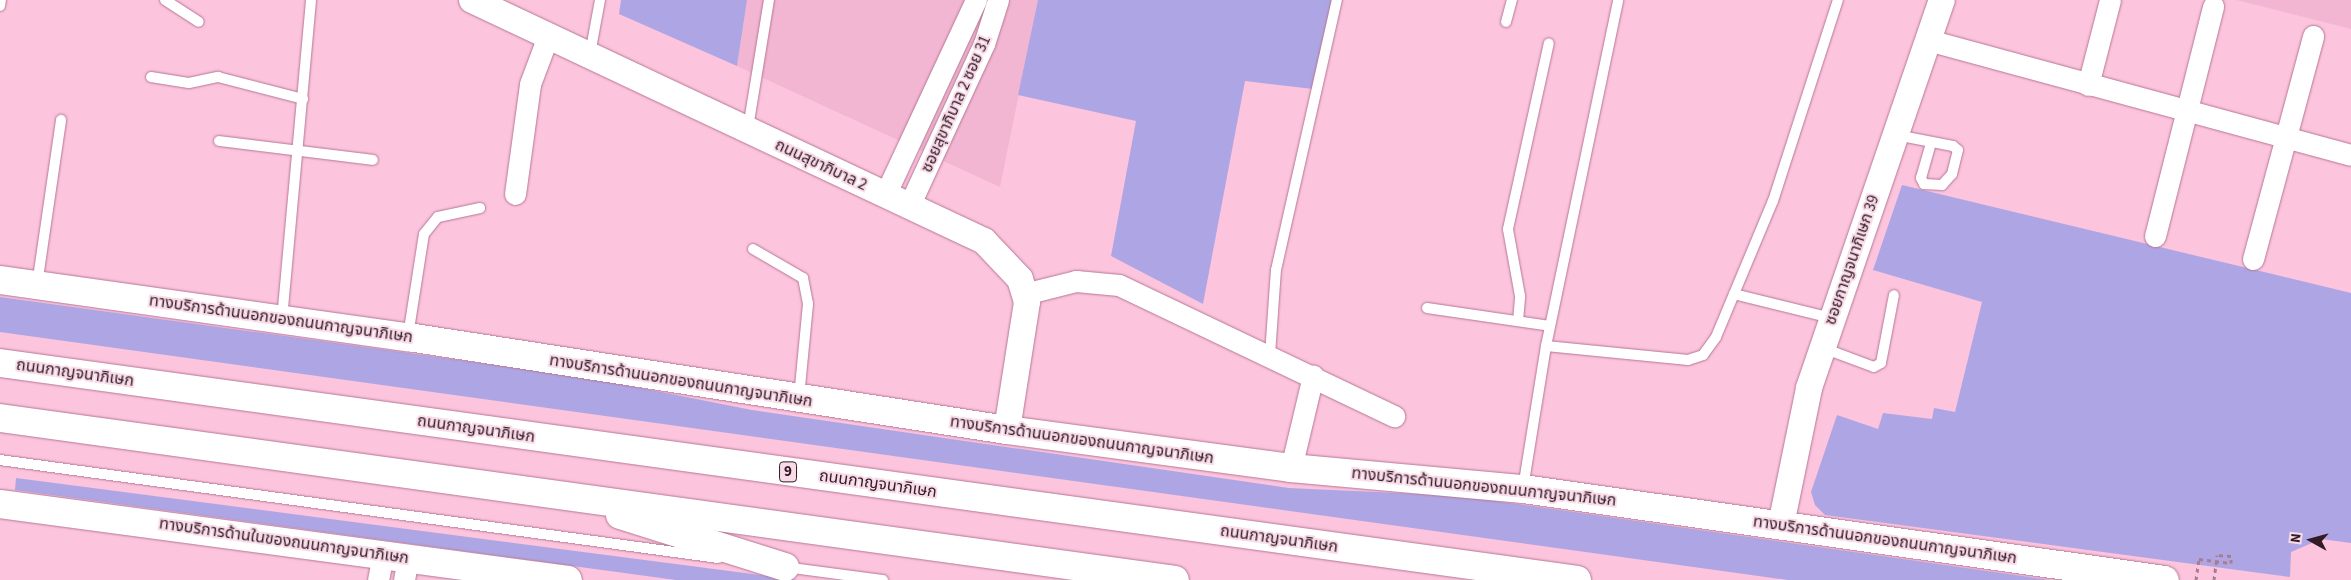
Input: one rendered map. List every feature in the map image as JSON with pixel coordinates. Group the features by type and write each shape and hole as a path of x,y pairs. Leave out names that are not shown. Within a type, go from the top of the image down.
{"main road":[{"name":"ทางบริการด้านนอกของถนนกาญจนาภิเษก","path":"0,280 408,337 799,400 1007,430 1291,468 1523,489 2166,580"},
{"name":"ถนนกาญจนาภิเษก","path":"0,363 1577,580"},
{"path":"0,418 544,491 1175,580"},
{"path":"544,491 786,567"},
{"name":"ทางบริการด้านในของถนนกาญจนาภิเษก","path":"0,504 393,568 568,580"}],"street":[{"name":"ซอยสุขาภิบาล 2 ซอย 31","path":"885,194 976,0"},
{"name":"ซอยสุขาภิบาล 2 ซอย 31","path":"909,206 972,70 998,0"},
{"name":"ซอยกาญจนาภิเษก 39","path":"1781,525 1809,388 1894,135 1942,0"},
{"path":"2088,85 2110,0"},
{"name":"ถนนสุขาภิบาล 2","path":"477,1 747,132 984,241 1020,279 1024,294 1026,328 1007,430"},
{"path":"2155,236 2213,6"},
{"path":"515,194 530,84 548,36"},
{"path":"2254,259 2313,36"},
{"path":"1928,40 2186,113 2351,155"},
{"path":"948,59 972,70"},
{"path":"1024,294 1076,281 1119,285 1270,355 1394,416"},
{"path":"1291,468 1313,376"}],"lane":[{"path":"0,6 1,0"},
{"path":"166,0 199,22"},
{"path":"282,320 300,151 311,0"},
{"path":"590,56 600,0"},
{"path":"747,132 768,0"},
{"path":"1270,355 1276,270 1337,0"},
{"path":"1506,22 1512,0"},
{"path":"1523,489 1546,346 1618,0"},
{"path":"1546,346 1688,360 1703,356 1734,294 1785,168 1838,0"},
{"path":"1518,321 1520,296 1508,235 1549,43"},
{"path":"151,77 189,83 218,77 303,99"},
{"path":"37,286 61,120"},
{"path":"1894,135 1932,142 1958,150 1952,174 1942,185 1924,184 1921,178 1932,142"},
{"path":"219,141 374,160"},
{"path":"408,337 424,234 438,217 480,208"},
{"path":"753,249 803,278 808,304 799,400"},
{"path":"1734,294 1832,318"},
{"path":"1822,348 1874,367 1881,363 1894,296"},
{"path":"1427,308 1550,326"},
{"path":"0,460 883,580"}],"path":[{"path":"2196,580 2199,559 2231,563 2231,556 2218,555 2214,580"}],"shaded area":[{"path":"621,0 747,0 737,66 619,14"},
{"path":"747,0 1038,0 1000,187 737,66"},
{"path":"1038,0 1332,0 1313,89 1245,81 1203,304 1111,256 1136,121 1018,95"},
{"path":"2237,0 2351,0 2351,29"},
{"path":"1902,185 2351,293 2351,543 2321,539 2291,552 2290,577 1825,515 1815,505 1811,492 1837,415 1878,429 1883,413 1932,419 1934,408 1955,412 1982,302 1873,270"},
{"path":"0,297 590,378 752,410 1289,488 1461,496 2050,580 1788,580 0,332"},
{"path":"16,478 798,580 676,580 15,490"}]}
